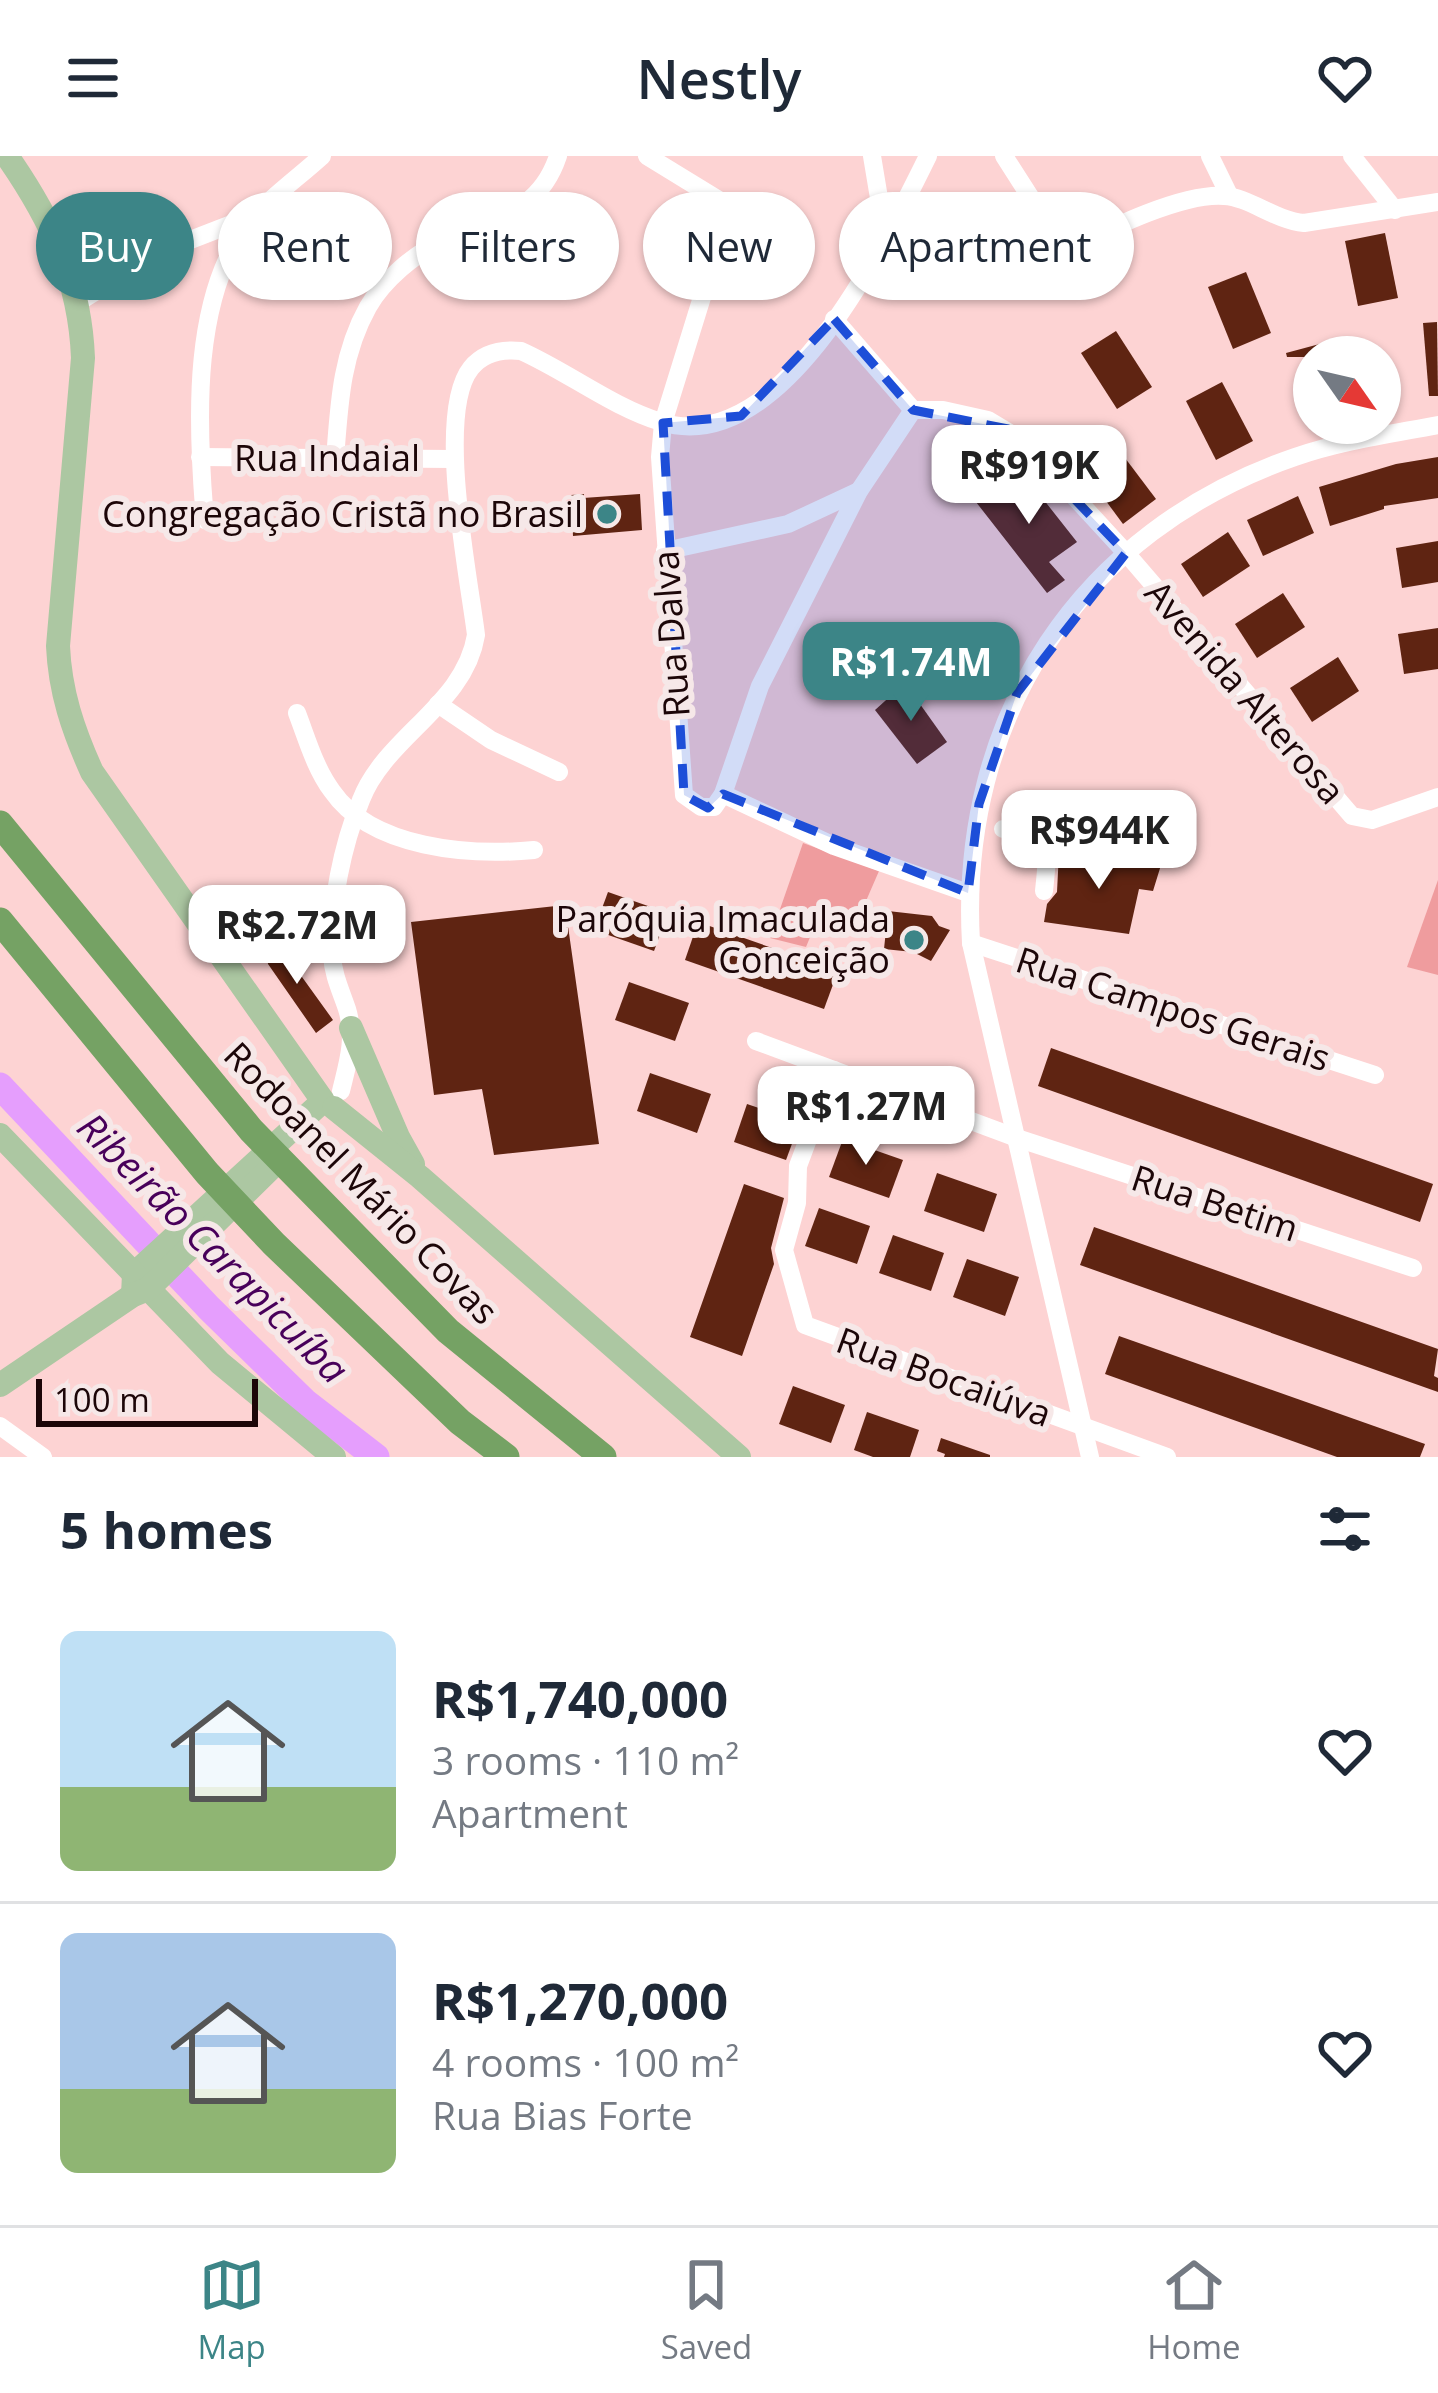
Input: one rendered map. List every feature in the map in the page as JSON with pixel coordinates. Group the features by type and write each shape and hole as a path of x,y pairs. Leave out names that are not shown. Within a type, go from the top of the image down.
{"highway":[{"name":"Rodoanel Mário Covas","path":"0,824 251,1130 310,1192 448,1331 603,1457"},
{"path":"0,921 207,1173 274,1244 460,1422 506,1457"}],"main road":[{"path":"8,156 40,203 68,264 77,303 82,358 59,616 59,671 64,698 92,772 268,1026 335,1098 739,1457"},
{"path":"351,1028 420,1177"},
{"path":"0,1385 151,1272 335,1098"},
{"path":"0,1135 151,1272 220,1363 334,1457"}],"street":[{"path":"281,192 322,156"},
{"path":"334,460 346,356 369,304 423,251 525,205 543,188 558,156"},
{"name":"Rua Dalva","path":"646,156 722,202 698,312 663,423 665,550 684,795 691,803 708,808 723,794"},
{"path":"872,156 878,192"},
{"path":"910,192 928,156"},
{"path":"1004,156 1027,192"},
{"path":"1210,156 1229,195"},
{"path":"1352,156 1395,210"},
{"path":"1134,222 1197,197 1229,195 1284,221 1304,224 1438,202"},
{"path":"77,303 157,253 218,229"},
{"path":"205,520 201,357 218,290"},
{"path":"335,1098 352,1046 332,959 338,888 355,817 362,795 380,769 463,675 473,655 476,635 454,459 459,393 470,369 486,355 521,351 663,423 716,425 741,416 773,393 847,300"},
{"path":"834,320 913,410 944,410 1008,429 1126,554"},
{"path":"913,410 859,491 760,686 723,794 834,847 968,893"},
{"path":"1090,1457 971,943 968,893 979,805 994,744 1017,692 1060,626 1126,554 1198,500 1295,457 1438,425"},
{"name":"Rua Indaial","path":"200,457 454,459"},
{"path":"665,550 788,524 859,491"},
{"name":"Avenida Alterosa","path":"1126,554 1352,816 1372,820 1438,797"},
{"path":"438,704 491,740 560,772"},
{"path":"297,713 320,771 355,817 415,842 447,849 485,854 534,850"},
{"path":"1003,829 1023,828 1043,842 1047,850 1044,891"},
{"name":"Rua Campos Gerais","path":"971,943 1376,1076"},
{"name":"Rua Betim","path":"756,1041 1017,1138 1413,1268"},
{"name":"Rua Bocaiúva","path":"833,1070 798,1166 797,1203 784,1250 805,1325 1167,1457"},
{"path":"0,1426 43,1457"}],"highlighted area":[{"path":"834,319 913,410 1008,429 1126,553 1017,693 979,804 968,893 723,794 708,808 684,795 663,423 741,416"}],"shaded area":[{"path":"803,843 879,871 856,924 820,913 806,947 770,938"},
{"path":"1438,880 1438,975 1407,967"}],"building":[{"path":"1385,233 1398,298 1358,306 1345,241"},
{"path":"1246,272 1271,333 1233,349 1208,287"},
{"path":"1437,322 1438,396 1429,396 1423,323"},
{"path":"1116,331 1152,387 1117,409 1081,353"},
{"path":"1222,382 1253,441 1216,460 1186,401"},
{"path":"1116,446 1156,499 1123,524 1083,470"},
{"path":"1438,457 1438,498 1384,506 1330,526 1319,487"},
{"path":"1021,471 1077,542 1049,562 1065,580 1047,593 976,502"},
{"name":"Congregação Cristã no Brasil","path":"584,494 583,498 640,494 642,530 573,536 571,495"},
{"path":"1298,496 1314,533 1263,556 1247,520"},
{"path":"1228,532 1250,566 1203,597 1181,564"},
{"path":"1438,541 1438,582 1402,588 1396,548"},
{"path":"1283,593 1305,627 1257,658 1235,624"},
{"path":"1438,628 1438,669 1404,674 1398,634"},
{"path":"1338,657 1359,691 1312,722 1290,688"},
{"path":"905,683 947,742 917,764 875,710"},
{"path":"1059,852 1161,865 1153,891 1139,889 1129,934 1044,922 1047,904 1057,892"},
{"path":"608,892 668,913 654,951 594,930"},
{"path":"565,905 599,1144 494,1155 482,1089 434,1095 411,922"},
{"name":"Paróquia Imaculada Conceição","path":"888,911 932,916 950,930 931,961 913,952 884,949"},
{"path":"698,922 838,971 824,1009 685,960"},
{"path":"265,942 289,947 284,952 333,1020 316,1033 268,964"},
{"path":"629,982 689,1003 675,1041 615,1020"},
{"path":"1051,1048 1433,1184 1420,1222 1038,1086"},
{"path":"650,1073 711,1094 697,1133 637,1111"},
{"path":"747,1104 800,1122 786,1160 734,1142"},
{"path":"843,1139 903,1160 889,1198 829,1177"},
{"path":"937,1173 997,1194 984,1232 924,1211"},
{"path":"744,1184 784,1198 771,1248 774,1264 742,1356 690,1337"},
{"path":"819,1208 870,1226 857,1264 805,1246"},
{"path":"1094,1227 1438,1349 1434,1376 1438,1392 1080,1265"},
{"path":"893,1235 944,1253 931,1291 879,1273"},
{"path":"967,1259 1019,1277 1005,1316 953,1297"},
{"path":"1119,1336 1425,1444 1420,1457 1337,1457 1105,1374"},
{"path":"793,1386 845,1405 831,1443 779,1424"},
{"path":"867,1412 919,1430 910,1457 873,1457 854,1450"},
{"path":"941,1438 990,1457 944,1457 937,1451"}],"waterway":[{"name":"Ribeirão Carapicuíba","path":"0,1086 209,1308 305,1402 376,1457"}],"place":[{"name":"Congregação Cristã no Brasil","path":"607,514"},
{"name":"Paróquia Imaculada Conceição","path":"914,940"}]}
